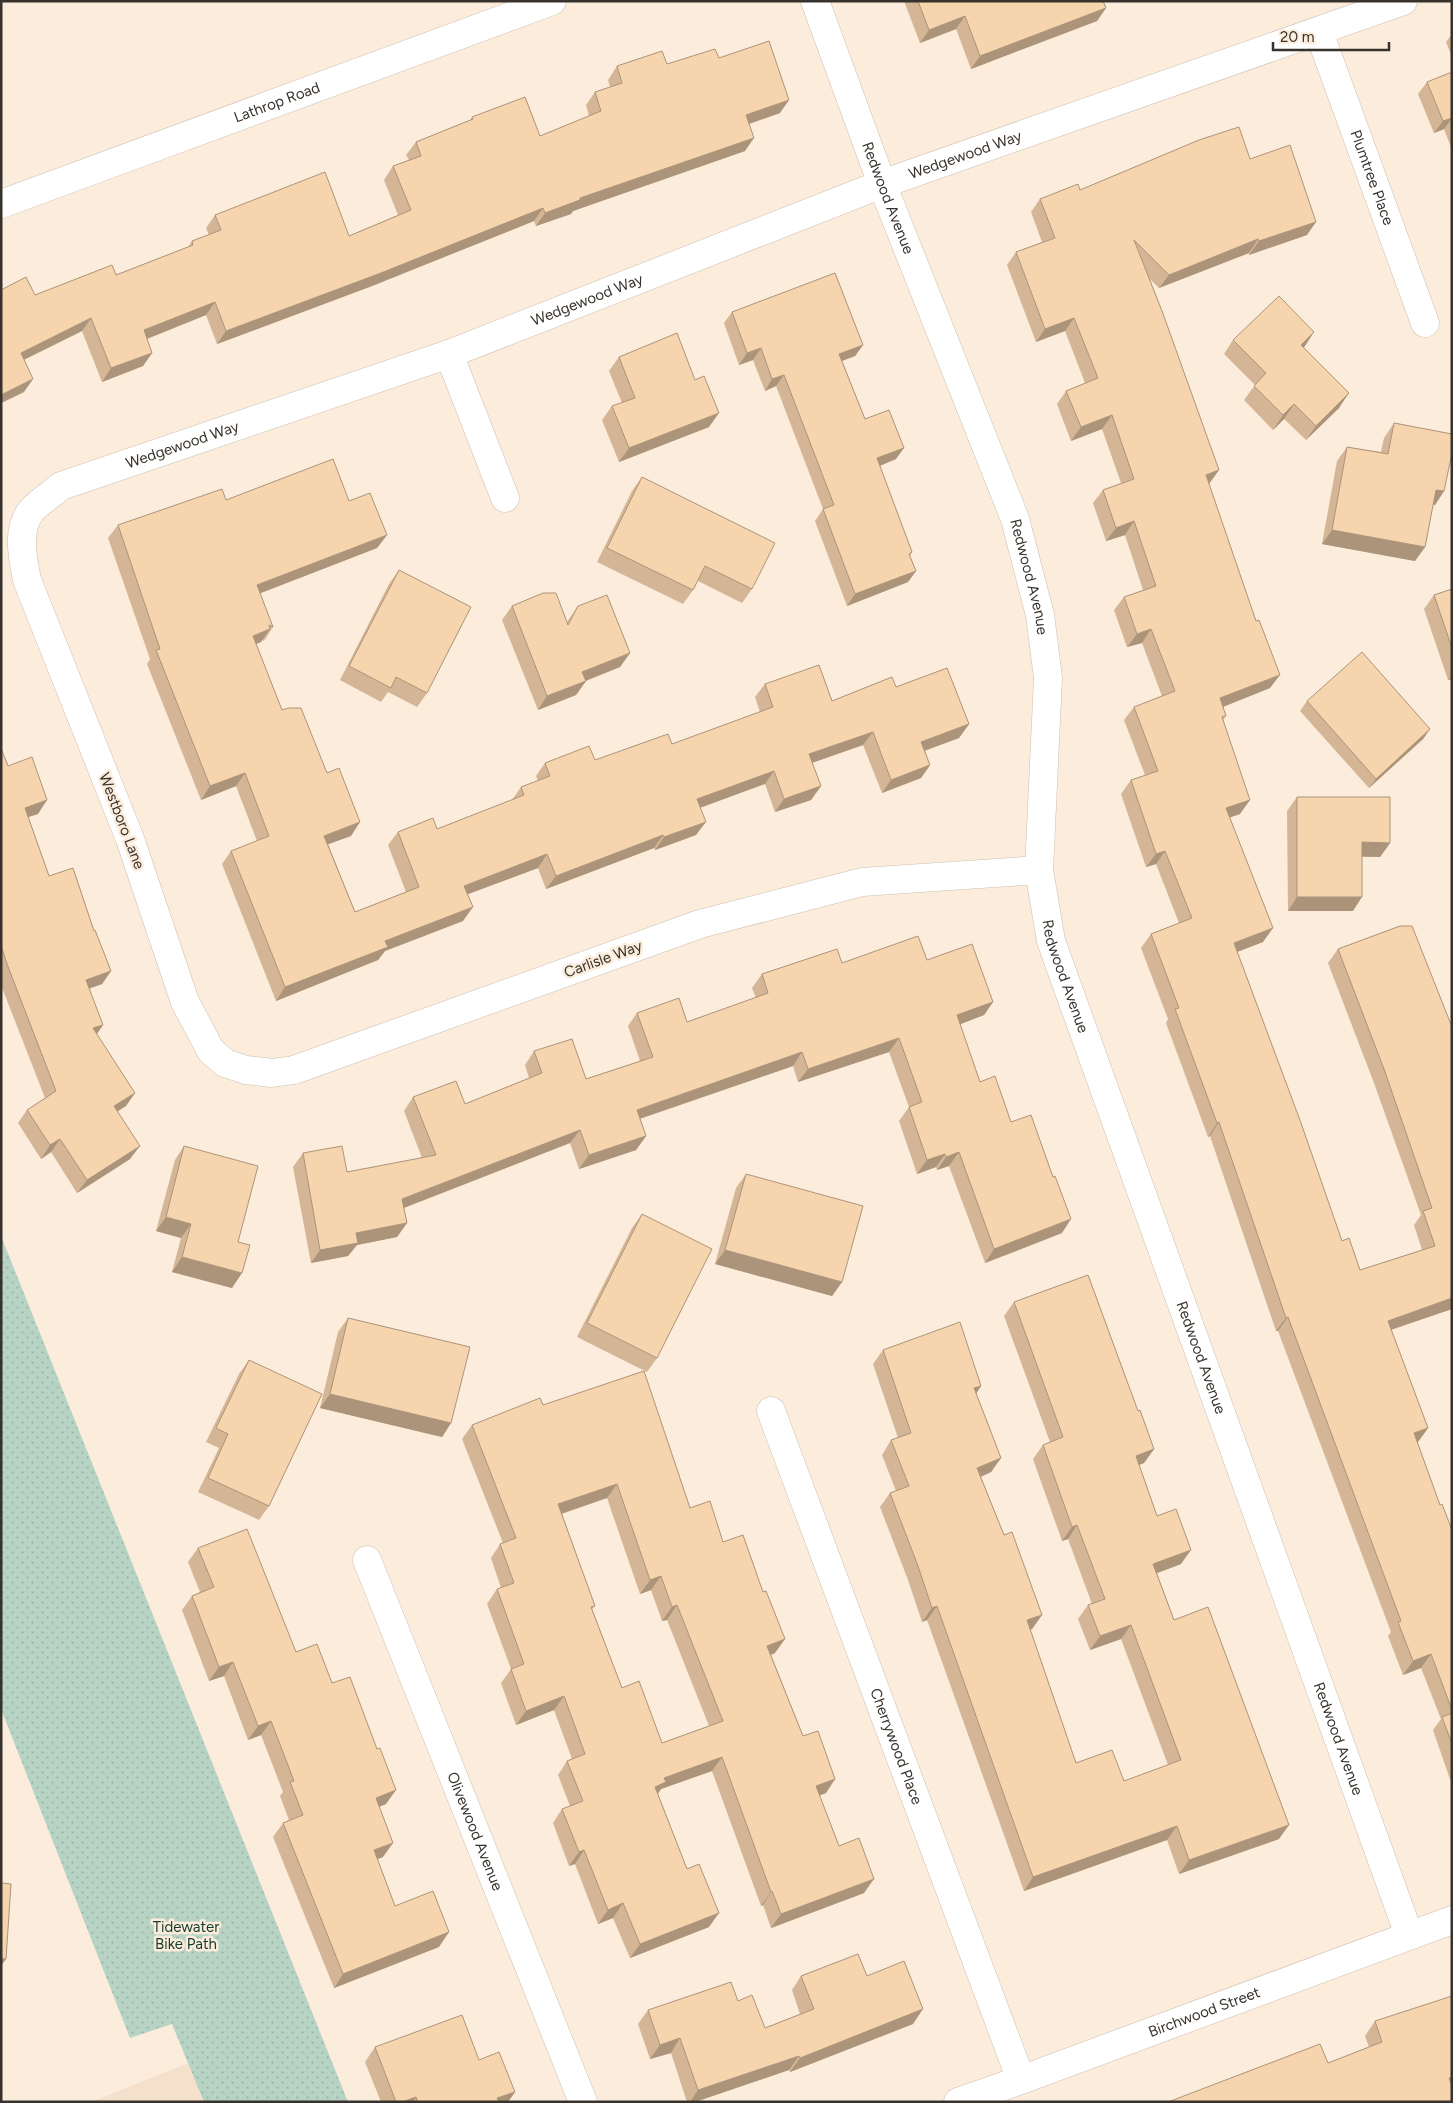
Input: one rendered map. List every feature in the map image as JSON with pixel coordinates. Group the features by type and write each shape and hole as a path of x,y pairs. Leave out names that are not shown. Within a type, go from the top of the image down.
{"street":[{"name":"Lathrop Road","path":"1,204 552,1"},
{"name":"Redwood Avenue","path":"815,1 882,184 1015,519 1040,615 1048,678 1039,870 1055,950 1409,1936"},
{"name":"Wedgewood Way","path":"43,621 27,580 22,551 23,527 31,511 62,486 450,354 882,184 1403,1"},
{"name":"Plumtree Place","path":"1319,32 1425,323"},
{"path":"450,354 505,498"},
{"name":"Westboro Lane","path":"43,621 130,839 185,1002 196,1024"},
{"name":"Carlisle Way","path":"196,1024 211,1051 225,1063 246,1070 272,1073 294,1070 700,924 862,882 1039,870"},
{"name":"Cherrywood Place","path":"771,1411 1021,2080"},
{"name":"Olivewood Avenue","path":"367,1560 583,2102"},
{"name":"Birchwood Street","path":"958,2102 1452,1920"}],"shaded area":[{"path":"188,2063 204,2102 91,2102"}],"green space":[{"name":"Tidewater Bike Path","path":"1,1236 348,2102 204,2102 172,2024 130,2038 1,1709"}],"building":[{"path":"918,1 1103,1 1106,8 980,56 965,16 929,30"},
{"path":"769,41 789,100 746,115 754,138 580,198 580,200 545,213 543,208 381,273 226,331 215,302 144,330 152,353 111,368 91,318 21,353 33,379 1,395 1,290 26,277 35,295 112,265 116,275 193,245 192,241 221,230 215,215 325,172 349,236 411,210 393,166 421,156 416,142 473,119 472,117 525,97 540,136 601,111 595,92 622,83 617,66 662,51 667,64 715,49 719,58"},
{"path":"1452,72 1452,118 1443,121 1427,82"},
{"path":"1239,127 1250,159 1290,145 1316,222 1259,241 1258,239 1169,275 1134,240 1162,311 1219,470 1206,475 1256,621 1259,620 1280,675 1220,698 1226,716 1222,717 1250,800 1226,808 1273,928 1234,943 1301,1123 1342,1241 1349,1238 1360,1270 1435,1246 1423,1211 1432,1208 1384,1069 1338,949 1400,926 1412,926 1452,1027 1452,1298 1388,1321 1428,1428 1414,1433 1440,1505 1442,1504 1452,1530 1452,1710 1431,1654 1413,1661 1398,1622 1401,1621 1288,1317 1286,1318 1219,1122 1217,1123 1175,1009 1179,1008 1151,934 1192,918 1165,851 1156,854 1131,780 1158,771 1134,707 1175,691 1151,629 1137,634 1124,597 1156,586 1134,521 1116,528 1103,490 1134,479 1112,415 1081,427 1066,391 1098,378 1074,318 1045,329 1016,252 1055,238 1040,199 1078,184 1080,190 1199,140"},
{"path":"835,273 863,345 839,354 865,419 889,410 904,448 877,458 912,552 909,554 916,571 855,594 823,509 834,505 784,375 772,379 761,348 747,353 732,312"},
{"path":"1279,296 1314,332 1301,345 1349,393 1316,426 1294,404 1283,415 1254,386 1266,373 1233,340"},
{"path":"677,333 695,380 704,376 719,413 629,448 612,406 635,398 619,357"},
{"path":"1394,423 1452,434 1452,453 1444,491 1436,490 1425,547 1332,530 1347,447 1388,454"},
{"path":"333,459 349,501 370,493 387,535 257,585 273,627 269,625 270,629 253,636 282,710 301,708 327,773 339,768 360,822 324,836 355,912 419,887 398,832 433,818 437,829 524,795 521,787 550,776 545,763 589,746 595,760 668,734 672,744 773,707 765,684 819,665 832,701 892,677 896,687 947,668 969,724 921,742 930,765 891,780 873,732 809,754 821,786 784,799 774,771 697,799 706,822 664,837 663,835 556,876 547,854 464,886 473,907 385,941 388,947 285,987 231,851 269,836 245,773 210,786 156,650 160,649 118,525 222,489 226,500"},
{"path":"642,477 775,543 752,589 705,566 693,590 607,548"},
{"path":"399,570 471,607 427,693 396,677 391,688 349,666"},
{"path":"1452,589 1452,648 1434,595"},
{"path":"543,593 556,593 568,625 578,606 607,595 630,653 582,672 586,681 547,696 512,606"},
{"path":"1362,652 1430,729 1376,779 1307,701"},
{"path":"1,748 8,766 32,757 47,800 25,808 49,876 73,868 94,931 111,971 86,980 103,1025 93,1028 135,1093 114,1106 140,1146 87,1180 60,1139 50,1145 27,1110 56,1091 1,945"},
{"path":"1297,797 1390,797 1390,843 1362,842 1362,897 1297,897"},
{"path":"918,936 927,960 972,944 993,1002 957,1015 980,1082 995,1076 1011,1122 1031,1115 1053,1177 1055,1176 1071,1219 994,1249 959,1152 946,1157 945,1154 927,1160 909,1107 922,1102 899,1038 808,1069 802,1052 637,1110 646,1136 589,1155 580,1130 402,1199 407,1223 356,1233 358,1243 320,1250 303,1153 342,1146 347,1172 436,1155 413,1097 456,1081 465,1104 542,1073 534,1051 572,1039 586,1079 653,1057 637,1013 679,998 687,1022 768,993 762,974 837,949 842,963"},
{"path":"184,1146 258,1166 238,1242 250,1245 242,1273 182,1257 191,1224 166,1217"},
{"path":"746,1174 863,1206 842,1282 725,1250"},
{"path":"642,1214 712,1249 657,1358 587,1323"},
{"path":"1088,1275 1154,1449 1136,1456 1157,1516 1176,1509 1191,1550 1153,1564 1174,1620 1208,1607 1289,1825 1189,1860 1177,1826 1033,1877 937,1606 932,1608 890,1493 909,1486 891,1440 911,1433 883,1350 960,1322 981,1386 974,1388 1001,1458 977,1468 1004,1535 1012,1532 1042,1615 1027,1620 1076,1763 1112,1750 1124,1781 1181,1760 1131,1625 1100,1636 1088,1605 1105,1599 1077,1525 1072,1527 1043,1445 1063,1437 1014,1302"},
{"path":"348,1318 470,1347 451,1423 330,1394"},
{"path":"249,1360 322,1394 269,1506 208,1478 228,1434 216,1428"},
{"path":"644,1371 690,1508 710,1501 723,1542 743,1535 763,1592 766,1591 785,1639 767,1646 803,1736 818,1731 835,1779 816,1786 839,1846 859,1838 874,1879 781,1914 771,1892 722,1757 664,1778 666,1782 655,1787 687,1869 699,1864 719,1913 640,1944 623,1903 608,1910 584,1850 579,1852 562,1809 583,1801 567,1761 585,1754 564,1696 526,1711 511,1669 524,1664 497,1589 514,1583 500,1544 516,1538 472,1425 540,1398 543,1405","holes":["617,1484 650,1580 661,1576 672,1607 677,1605 723,1721 662,1743 639,1681 622,1688 591,1607 595,1606 558,1504"]},
{"path":"247,1529 296,1652 317,1644 332,1683 350,1677 377,1749 380,1748 396,1790 376,1798 393,1843 374,1850 395,1906 433,1891 449,1932 343,1974 283,1823 303,1815 290,1782 294,1781 271,1721 258,1726 233,1662 219,1667 192,1596 214,1587 198,1548"},
{"path":"1452,1713 1452,1744 1442,1717"},
{"path":"1,1883 11,1884 6,1959 1,1959"},
{"path":"858,1954 867,1976 904,1961 923,2009 800,2058 799,2056 698,2090 680,2038 660,2045 648,2010 731,1982 738,2001 752,1995 765,2028 814,2009 801,1976"},
{"path":"1452,1996 1452,2077 1449,2078 1452,2087 1452,2102 1168,2102 1320,2044 1328,2063 1382,2042 1375,2021"},
{"path":"462,2015 479,2060 499,2052 515,2092 497,2098 499,2102 418,2102 416,2097 396,2102 375,2047"}]}
